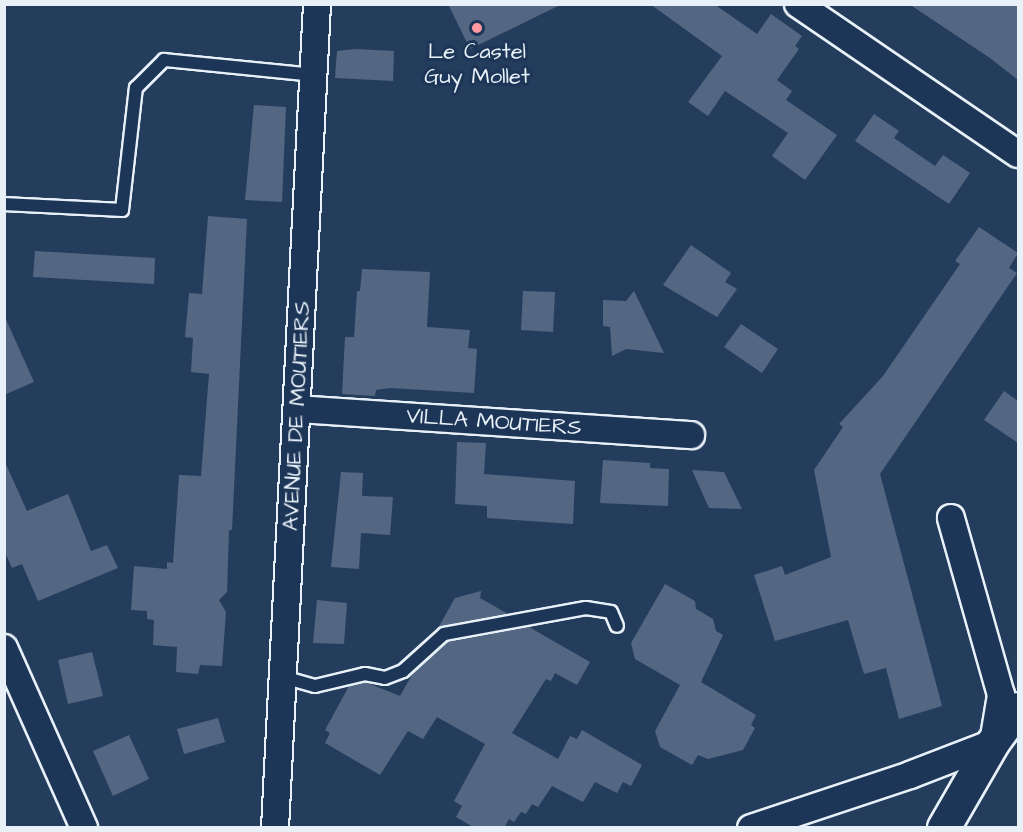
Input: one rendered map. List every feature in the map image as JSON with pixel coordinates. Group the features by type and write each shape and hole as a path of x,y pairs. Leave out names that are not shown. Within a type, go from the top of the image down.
{"street":[{"name":"AVENUE DE MOUTIERS","path":"275,828 317,4"},
{"path":"813,8 1018,154"},
{"name":"VILLA MOUTIERS","path":"297,409 691,435"},
{"path":"951,518 1001,695 1006,738"},
{"path":"4,648 84,828"},
{"path":"944,828 1006,738 1018,709"},
{"path":"751,828 910,776 1006,738"}],"lane":[{"path":"4,204 122,210 136,88 164,60 313,75"},
{"path":"283,677 315,686 365,674 385,678 403,671 444,634 586,608 611,612 617,626"}],"building":[{"name":"Le Castel Guy Mollet","path":"448,4 562,4 470,49"},
{"path":"650,4 714,4 757,34 771,14 802,36 795,46 799,49 777,80 792,91 786,100 837,135 805,180 772,156 788,133 725,91 708,116 688,102 722,56"},
{"path":"909,4 1018,4 1018,80 990,58"},
{"path":"355,49 394,51 393,81 335,78 337,51"},
{"path":"254,105 286,107 282,202 245,200"},
{"path":"874,114 899,131 894,138 935,166 943,155 970,173 949,204 855,141"},
{"path":"208,216 247,219 232,530 229,530 227,592 219,600 226,612 222,666 200,665 198,674 176,672 177,647 153,645 154,620 147,619 147,611 131,610 134,566 167,569 167,562 173,563 179,475 201,476 209,374 191,372 193,338 185,337 189,293 202,294"},
{"path":"979,227 1018,253 1009,268 1017,273 880,474 942,706 899,719 886,668 864,674 848,620 775,641 754,575 782,566 785,575 831,557 814,470 843,427 839,424 883,376 960,264 955,261"},
{"path":"691,245 731,273 725,282 737,289 717,317 663,285"},
{"path":"35,251 155,258 154,284 33,277"},
{"path":"362,269 430,272 427,327 470,330 468,348 477,349 474,393 390,388 376,390 375,396 342,394 345,337 354,337 357,291 360,291"},
{"path":"523,291 555,292 553,332 521,330"},
{"path":"634,291 664,353 626,349 612,356 610,327 603,326 603,300 626,301"},
{"path":"4,315 34,382 4,395"},
{"path":"741,324 778,349 762,373 724,347"},
{"path":"1004,391 1018,401 1018,443 984,420"},
{"path":"457,442 486,443 484,474 575,481 573,524 487,518 487,506 455,504"},
{"path":"4,460 27,511 68,494 91,551 107,545 118,568 38,601 22,564 12,568 4,550"},
{"path":"603,460 650,463 650,468 669,469 668,506 600,503"},
{"path":"692,470 724,472 742,509 709,508"},
{"path":"341,472 363,473 362,496 393,497 390,535 361,533 359,569 331,567"},
{"path":"665,584 695,601 696,609 713,619 716,631 723,635 701,682 756,715 751,725 755,728 743,750 708,759 698,755 692,765 660,747 655,731 680,685 635,659 631,643"},
{"path":"481,591 480,598 508,614 438,628 455,598"},
{"path":"317,600 347,603 344,644 313,643"},
{"path":"529,627 590,662 577,685 555,673 551,681 546,679 512,733 558,759 570,736 577,739 582,730 642,765 631,786 623,782 617,793 595,782 583,802 552,786 538,807 532,804 526,814 521,812 514,822 509,819 504,828 475,828 456,817 462,806 454,801 485,744 437,717 423,739 408,731 380,775 325,743 330,733 325,730 349,686 365,682 400,696 413,673 448,642"},
{"path":"92,652 103,696 68,704 58,660"},
{"path":"218,718 225,742 184,754 177,729"},
{"path":"129,735 149,779 113,796 93,751"}],"place":[{"name":"Le Castel Guy Mollet","path":"477,28"}]}
